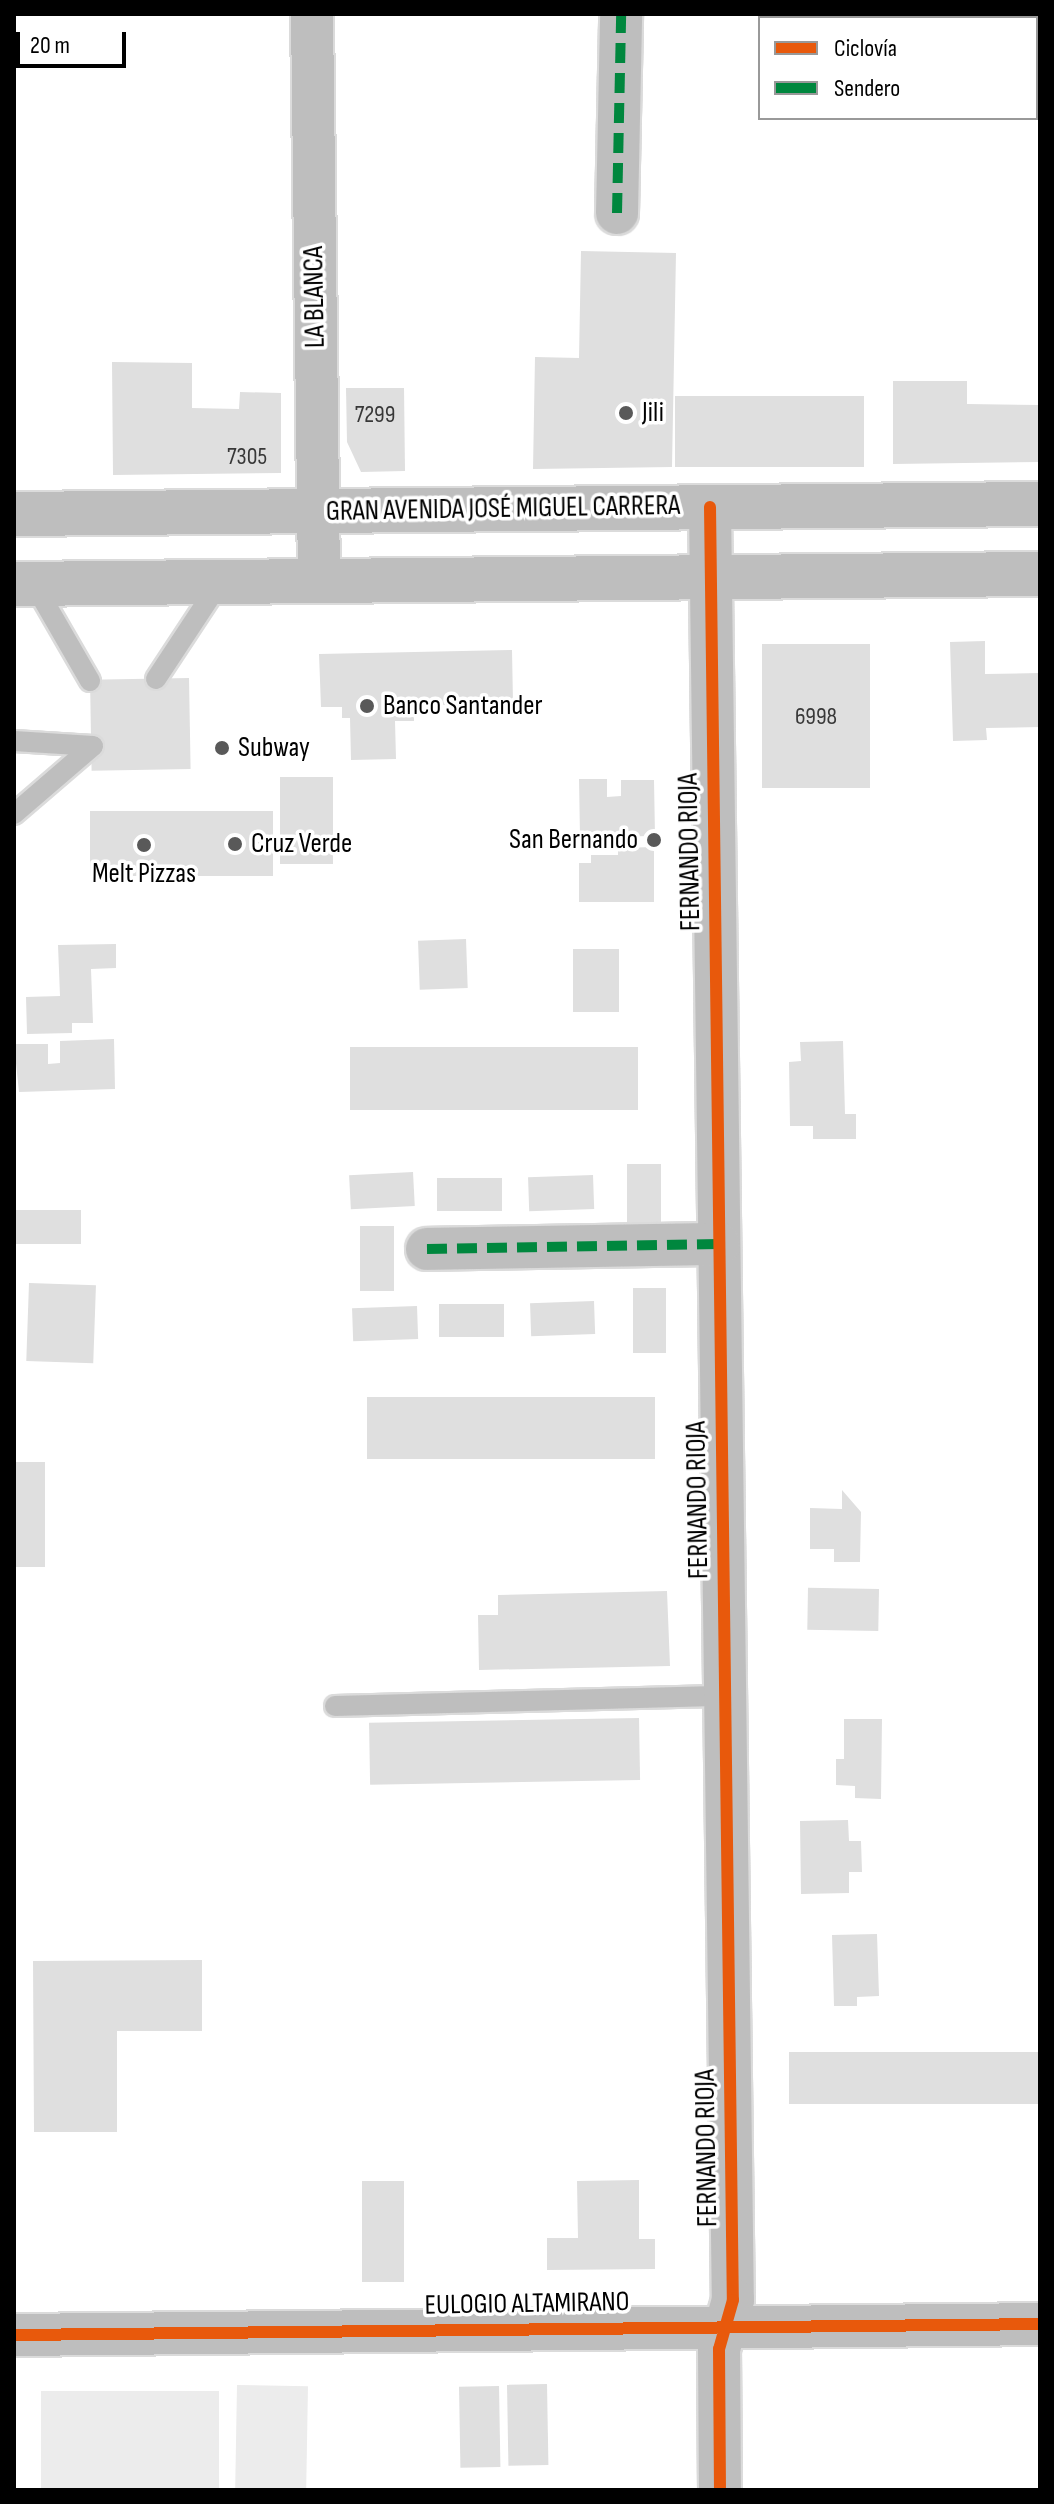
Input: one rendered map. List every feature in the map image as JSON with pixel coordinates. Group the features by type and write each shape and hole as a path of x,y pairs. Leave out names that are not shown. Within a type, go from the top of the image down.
{"main road":[{"name":"GRAN AVENIDA JOSÉ MIGUEL CARRERA","path":"14,514 1040,504"},
{"path":"24,584 1040,574"}],"street":[{"name":"LA BLANCA","path":"312,14 319,580"},
{"path":"617,213 621,14"},
{"name":"FERNANDO RIOJA","path":"710,507 733,2300 719,2349 720,2490"},
{"path":"427,1249 719,1244"},
{"name":"EULOGIO ALTAMIRANO","path":"14,2335 1040,2324"}],"lane":[{"path":"156,679 220,581"},
{"path":"24,584 90,681"},
{"path":"14,741 93,746 14,814"},
{"path":"335,1706 725,1696"}],"shaded area":[{"path":"237,2385 308,2386 306,2490 235,2490"},
{"path":"41,2391 219,2391 219,2488 41,2488"}],"building":[{"name":"Jili","path":"581,251 676,253 672,467 533,469 535,357 579,358"},
{"path":"112,362 192,363 192,408 239,409 240,392 281,393 281,473 113,475"},
{"path":"893,381 967,381 967,404 1040,405 1040,462 893,464"},
{"path":"346,388 404,388 405,471 361,472 347,442"},
{"path":"675,396 864,396 864,467 675,467"},
{"path":"985,641 985,674 1040,673 1040,727 986,728 987,740 953,741 950,642"},
{"path":"762,644 870,644 870,788 762,788"},
{"name":"Banco Santander","path":"512,650 513,703 414,706 414,721 395,721 396,759 351,760 350,718 342,718 342,707 321,707 319,654"},
{"path":"189,678 191,769 92,771 90,680"},
{"path":"280,777 333,777 333,864 280,864"},
{"path":"579,779 607,779 607,797 621,796 621,780 654,780 655,836 580,837"},
{"path":"90,811 273,811 273,876 90,876"},
{"path":"654,847 654,902 579,902 579,863 591,863 591,855 618,855 618,848"},
{"path":"466,939 468,988 420,990 418,941"},
{"path":"116,944 116,968 91,969 93,1023 72,1023 72,1033 27,1034 26,997 60,996 58,945"},
{"path":"573,949 619,949 619,1012 573,1012"},
{"path":"114,1039 115,1089 19,1092 14,1044 48,1044 48,1064 60,1063 60,1041"},
{"path":"843,1041 845,1114 856,1114 856,1139 813,1139 813,1126 790,1126 789,1062 801,1061 800,1042"},
{"path":"350,1047 638,1047 638,1110 350,1110"},
{"path":"627,1164 661,1164 661,1229 627,1229"},
{"path":"413,1172 415,1206 351,1209 349,1175"},
{"path":"593,1175 594,1209 529,1211 528,1177"},
{"path":"437,1178 502,1178 502,1211 437,1211"},
{"path":"14,1210 81,1210 81,1244 14,1244"},
{"path":"360,1226 394,1226 394,1291 360,1291"},
{"path":"29,1283 96,1285 93,1363 26,1361"},
{"path":"633,1288 666,1288 666,1353 633,1353"},
{"path":"594,1301 595,1334 531,1336 530,1303"},
{"path":"439,1304 504,1304 504,1337 439,1337"},
{"path":"417,1306 418,1339 353,1341 352,1308"},
{"path":"367,1397 655,1397 655,1459 367,1459"},
{"path":"14,1462 45,1462 45,1567 14,1567"},
{"path":"842,1490 861,1512 860,1562 834,1562 834,1549 810,1549 810,1508 842,1509"},
{"path":"808,1588 879,1589 878,1631 807,1630"},
{"path":"667,1591 670,1666 479,1670 478,1615 498,1615 498,1595"},
{"path":"639,1718 640,1780 370,1785 369,1723"},
{"path":"844,1719 882,1719 881,1799 855,1798 855,1786 836,1785 836,1759 844,1759"},
{"path":"848,1820 849,1841 861,1841 862,1872 849,1872 849,1893 801,1894 800,1821"},
{"path":"877,1934 879,1996 857,1997 857,2006 834,2006 832,1935"},
{"path":"202,1960 202,2031 117,2031 117,2132 34,2132 33,1961"},
{"path":"789,2052 1040,2052 1040,2104 789,2104"},
{"path":"639,2180 639,2239 655,2239 655,2269 547,2270 547,2238 578,2238 577,2181"},
{"path":"362,2181 404,2181 404,2282 362,2282"},
{"path":"547,2384 548,2465 508,2466 507,2385"},
{"path":"499,2386 500,2467 460,2468 459,2387"}],"marked path":[{"path":"617,213 621,14"},
{"path":"427,1249 719,1244"}],"cycle path":[{"path":"710,507 733,2300 719,2349 720,2490"},
{"path":"14,2335 1040,2324"}],"place":[{"name":"Jili","path":"626,413"},
{"name":"Banco Santander","path":"367,706"},
{"name":"Subway","path":"222,748"},
{"name":"San Bernando","path":"654,840"},
{"name":"Cruz Verde","path":"235,844"},
{"name":"Melt Pizzas","path":"144,845"}]}
